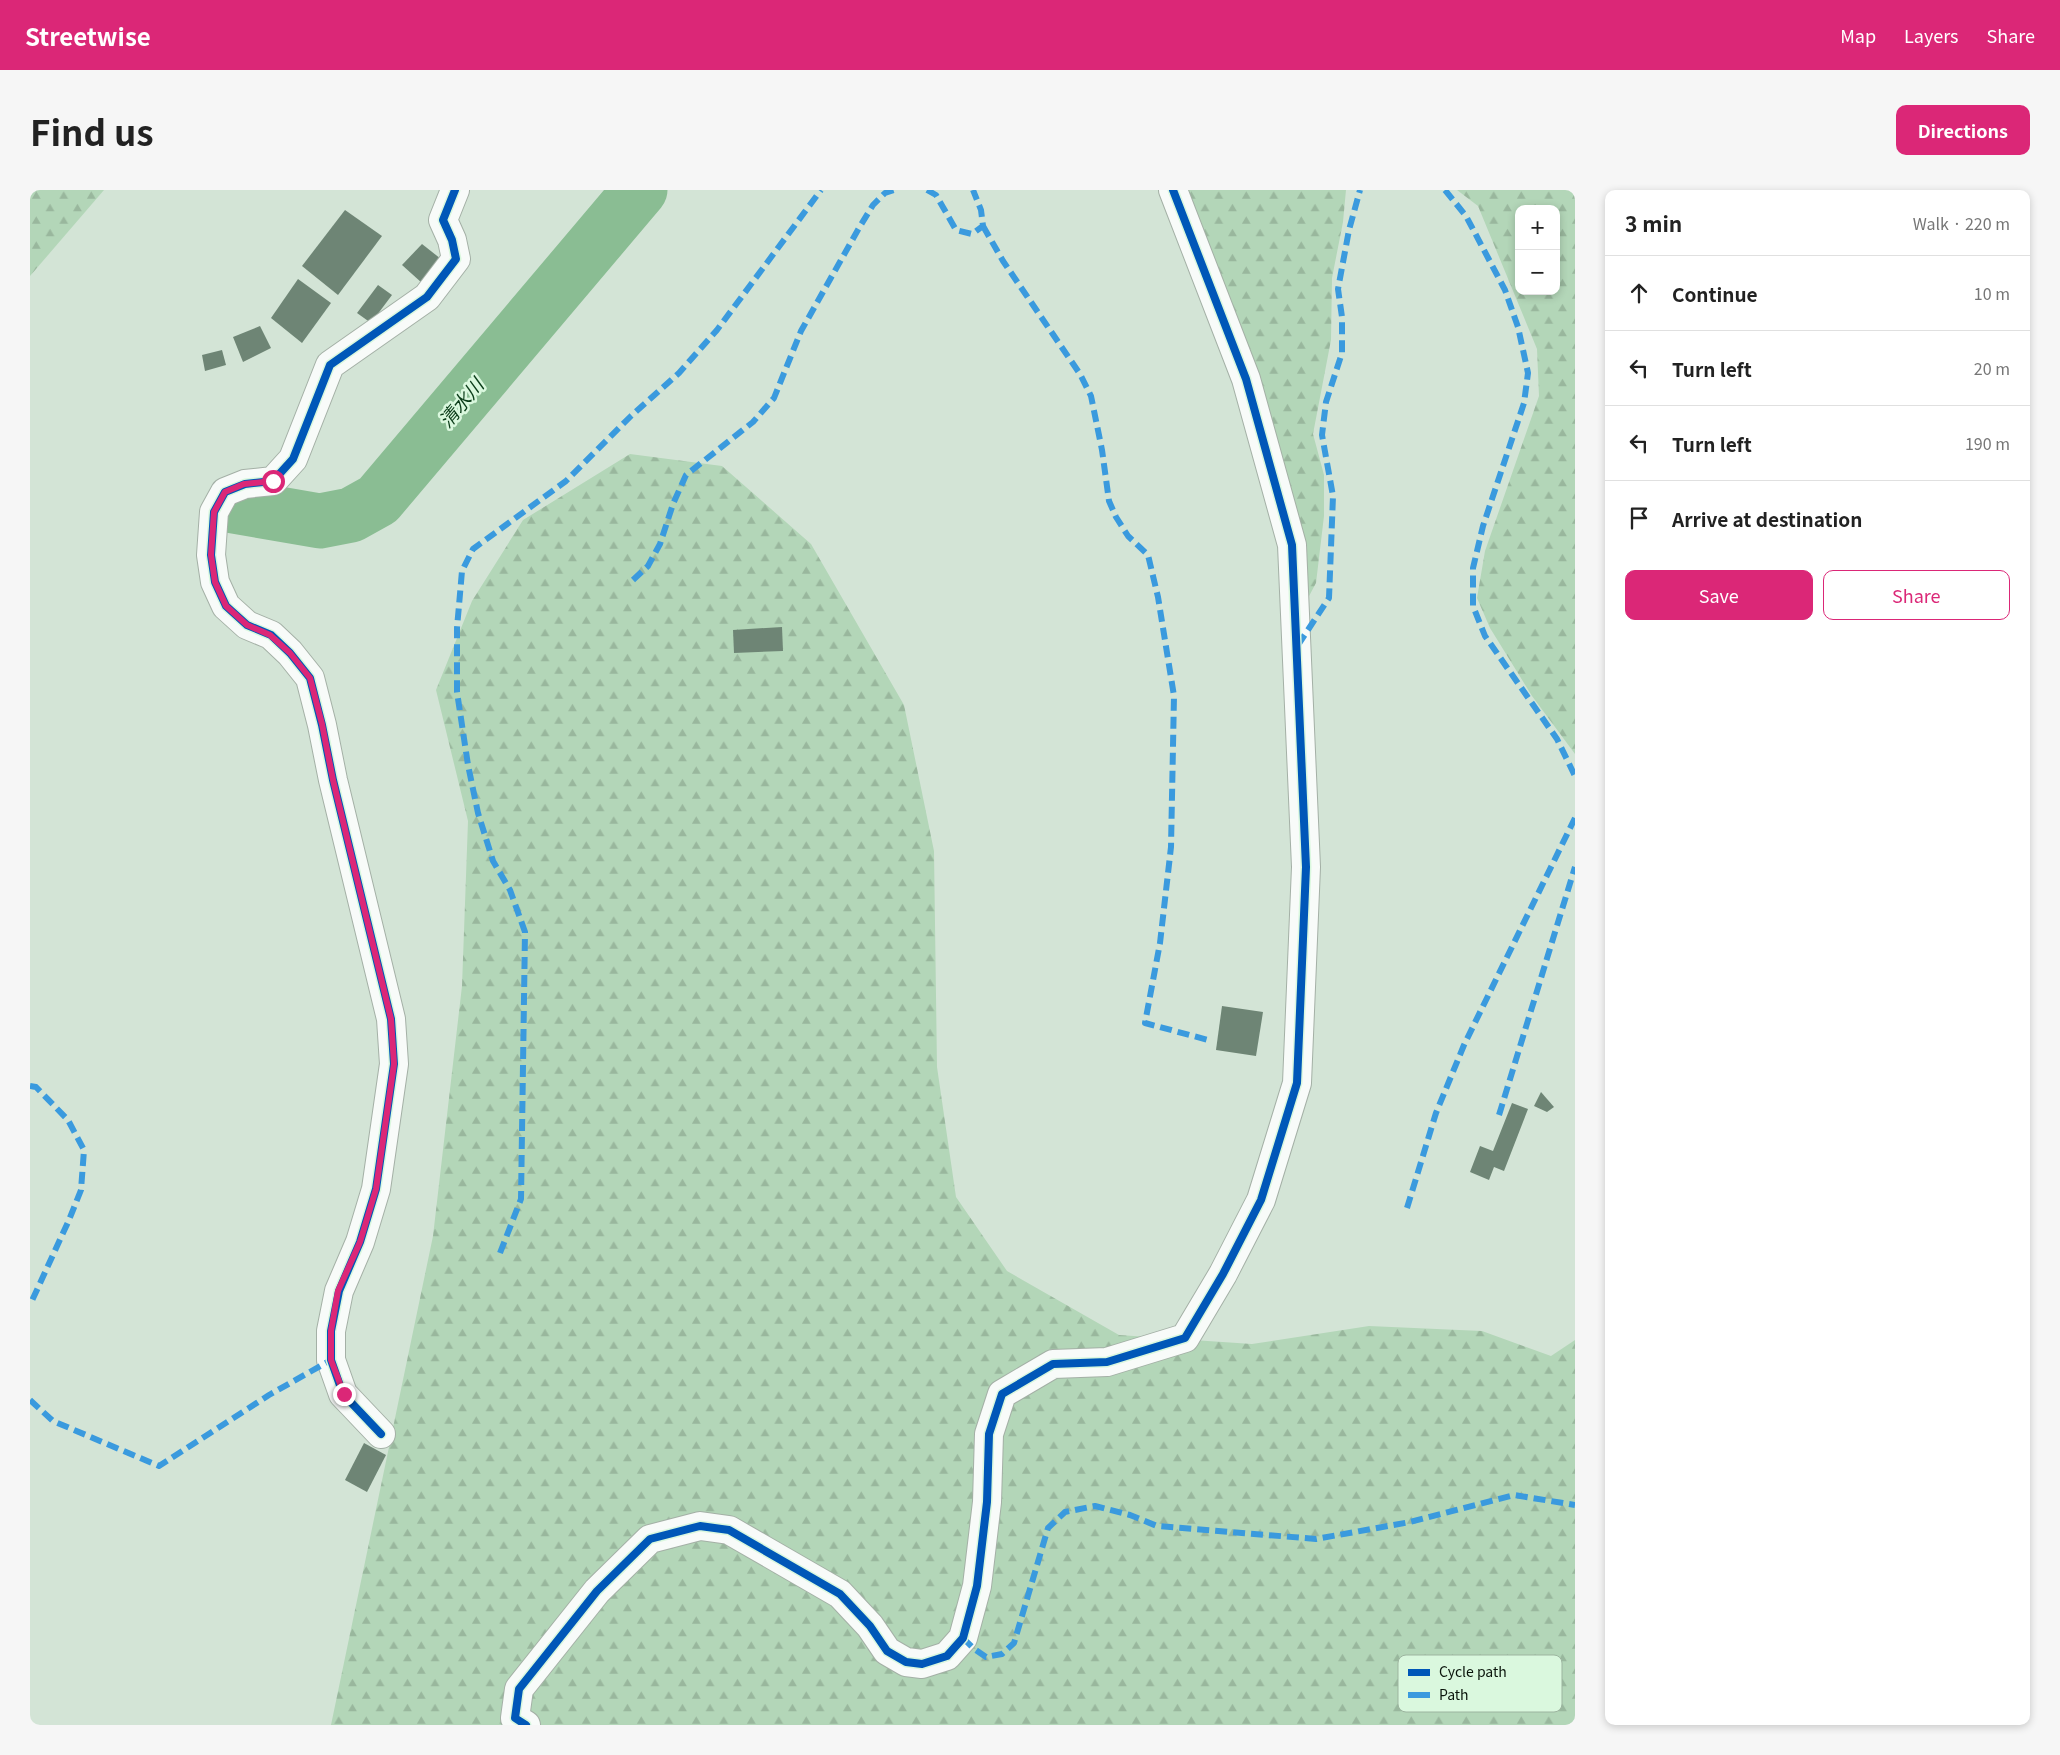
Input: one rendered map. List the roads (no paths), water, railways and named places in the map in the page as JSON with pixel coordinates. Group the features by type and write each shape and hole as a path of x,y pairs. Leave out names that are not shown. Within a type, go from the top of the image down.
{"street":[{"path":"381,1434 344,1394 331,1360 331,1331 338,1291 360,1242 376,1189 394,1064 391,1019 310,678 290,653 270,635 247,625 226,606 215,582 211,555 213,521 214,512 225,492 244,484 273,481 293,459 330,365 427,297 456,259 452,240 442,220 455,190"},
{"path":"526,1725 515,1718 519,1689 597,1591 650,1540 700,1526 729,1530 840,1594 870,1626 887,1651 906,1662 922,1664 947,1656 963,1638 977,1586 987,1502 989,1434 1002,1394 1053,1364 1107,1362 1184,1338 1223,1274 1261,1200 1297,1083 1306,867 1292,546 1246,379 1173,190"}],"waterway":[{"name":"清水川","path":"233,506 320,521 351,515 378,500 640,190"}]}
